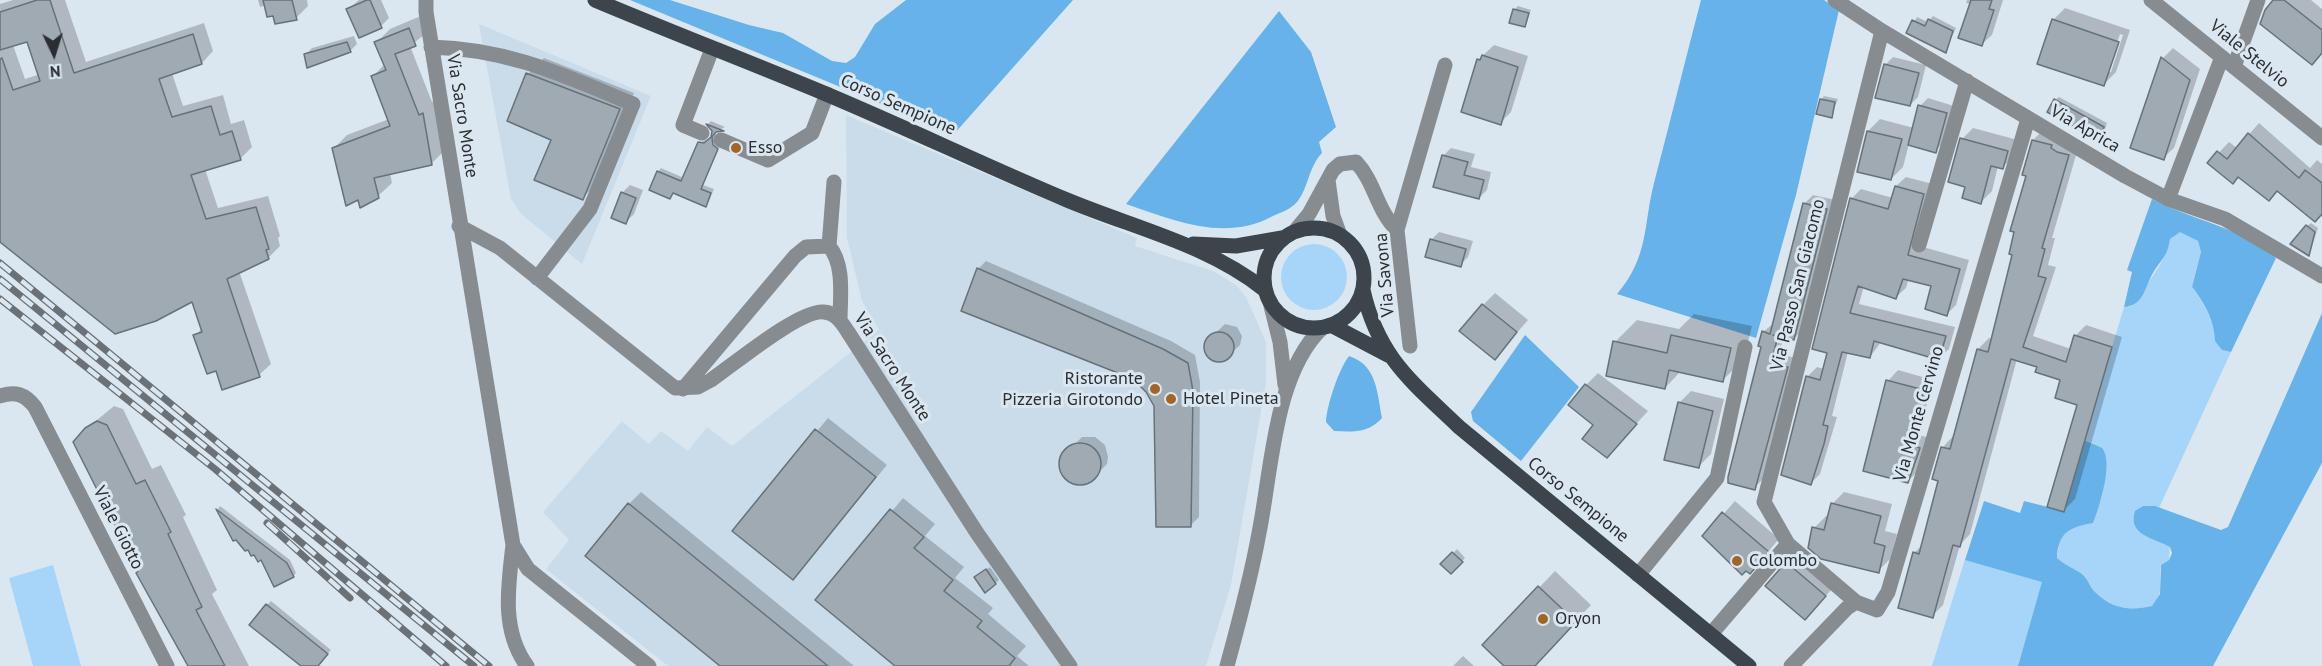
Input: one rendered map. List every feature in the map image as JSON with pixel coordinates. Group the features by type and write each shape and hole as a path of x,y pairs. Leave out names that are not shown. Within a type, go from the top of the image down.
{"main road":[{"name":"Corso Sempione","path":"594,0 827,94 1125,224 1187,244 1250,278 1264,290"},
{"path":"1322,228 1340,235 1356,250 1362,262 1363,290 1352,311 1327,326 1296,325 1282,318 1271,306 1264,290 1266,262 1272,248 1289,234 1322,228"},
{"name":"Corso Sempione","path":"1187,244 1236,246 1289,234"},
{"name":"Corso Sempione","path":"1363,290 1368,312 1388,355 1459,427 1749,666"},
{"name":"Corso Sempione","path":"1327,326 1388,355"}],"street":[{"name":"Via Aprica","path":"1835,0 2028,119 2168,199 2225,219 2322,276"},
{"name":"Viale Stelvio","path":"2151,0 2228,62 2320,131"},
{"path":"2168,199 2228,62 2259,0"},
{"name":"Via Sacro Monte","path":"424,4 513,545 528,569 649,666"},
{"name":"Via Passo San Giacomo","path":"1856,602 1788,544 1764,502 1882,31"},
{"path":"431,47 484,51 532,62 633,104 590,209 537,278"},
{"path":"702,133 683,125 712,49"},
{"name":"Via Savona","path":"1410,346 1397,231 1445,65"},
{"path":"1919,245 1966,81"},
{"path":"721,140 768,159 812,133 827,94"},
{"name":"Via Monte Cervino","path":"1856,602 1877,610 1888,592 2028,119"},
{"path":"1289,234 1309,214 1333,170 1340,164 1356,162 1364,170 1383,216 1397,231"},
{"path":"1328,180 1333,216 1340,235"},
{"path":"834,182 829,246 835,253 840,278 840,321"},
{"path":"459,226 500,248 661,379 683,390 795,256 807,247 829,246"},
{"path":"1271,306 1280,342 1285,388"},
{"name":"Via Sacro Monte","path":"683,390 698,387 711,380 793,322 811,313 824,312 840,321 977,533 1070,666"},
{"path":"1227,666 1249,587 1285,388 1304,347 1327,326"},
{"path":"1638,575 1717,478 1745,347"},
{"name":"Viale Giotto","path":"0,396 18,394 28,398 35,407 167,666"},
{"path":"1711,634 1788,544"},
{"path":"513,545 508,610 516,645 527,666"},
{"path":"1791,666 1847,608 1856,602"}],"shaded area":[{"path":"630,0 670,0 749,25 783,33 832,61 846,63 855,57 875,24 906,0 1073,0 954,134"},
{"path":"1701,0 1824,0 1839,10 1796,195 1756,338 1617,294 1635,267 1640,254 1654,183"},
{"path":"1279,11 1311,52 1336,127 1319,142 1322,153 1297,202 1292,207 1255,224 1218,228 1181,222 1126,204"},
{"path":"479,24 651,96 582,264 521,214 511,199"},
{"path":"846,115 1137,238 1135,246 1213,271 1236,285 1246,297 1266,342 1266,383 1231,585 1206,666 668,666 546,569 569,540 543,512 622,421 649,444 661,431 688,451 707,427 732,446 879,330 862,301 847,238"},
{"path":"2152,199 2246,238 2276,258 2231,352 2222,350 2215,341 2208,312 2192,287 2201,252 2198,241 2180,232 2170,239 2166,254 2140,299 2131,306 2124,307 2132,272 2127,270"},
{"path":"2180,231 2198,241 2201,252 2192,287 2210,317 2222,350 2231,352 2159,508 2135,511 2135,525 2139,530 2170,547 2169,560 2161,565 2159,596 2152,606 2122,607 2101,598 2082,574 2057,558 2060,538 2068,529 2081,524 2091,516 2102,497 2104,473 2101,447 2084,440 2124,307 2131,306 2160,265 2170,239"},
{"path":"1314,244 1327,247 1337,254 1344,264 1347,277 1344,290 1337,300 1327,307 1314,310 1301,307 1291,300 1284,290 1281,277 1284,264 1291,254 1301,247"},
{"path":"2322,313 2322,463 2213,666 2018,666 2042,582 1965,560 1984,501 2020,513 2024,501 2064,511 2084,440 2102,448 2105,455 2106,474 2093,523 2078,526 2067,532 2060,542 2057,558 2082,574 2093,590 2108,602 2129,608 2152,606 2160,594 2161,565 2169,560 2172,553 2170,547 2138,531 2134,519 2135,511 2143,506 2155,506 2221,530 2228,527"},
{"path":"1525,335 1579,387 1521,461 1473,421 1471,412"},
{"path":"1349,356 1358,360 1370,373 1377,389 1382,418 1366,429 1334,431 1326,422 1327,415 1338,378"},
{"path":"1965,559 2043,581 2018,666 1932,666"},
{"path":"53,565 81,666 33,666 9,578"}],"building":[{"path":"37,0 50,0 74,73 193,34 202,64 159,79 172,117 211,106 220,135 232,131 241,160 191,175 206,219 256,207 269,249 266,250 269,259 227,279 260,377 222,390 216,371 207,374 193,335 202,332 192,302 156,321 115,334 0,242 0,59 2,58 13,90 40,81 27,42 0,50 0,12"},
{"path":"263,0 292,0 297,20 275,24 273,16 267,17"},
{"path":"370,0 382,28 359,38 346,9"},
{"path":"1971,0 1992,0 1989,9 1994,10 1982,46 1958,38"},
{"path":"2273,0 2284,0 2322,30 2322,53 2312,65 2260,24 2265,10"},
{"path":"1513,9 1529,13 1525,27 1509,23"},
{"path":"1928,19 1953,31 1946,53 1906,33 1912,20 1925,26"},
{"path":"2052,19 2119,42 2104,86 2037,64"},
{"path":"409,28 416,46 395,54 419,115 423,113 432,165 374,178 379,198 360,208 358,200 346,206 332,148 390,126 371,76 386,70 374,42"},
{"path":"347,42 351,52 307,68 304,54"},
{"path":"1482,55 1518,67 1501,125 1461,112 1477,59 1480,60"},
{"path":"2161,57 2190,80 2164,160 2130,148"},
{"path":"1884,64 1919,73 1910,106 1875,98"},
{"path":"526,73 620,109 583,200 534,180 551,140 507,121"},
{"path":"1820,99 1835,102 1832,118 1816,114"},
{"path":"2054,99 2104,127 2100,142 2047,112"},
{"path":"1918,105 1947,113 1936,153 1908,145"},
{"path":"706,124 724,131 716,132 712,137 713,145 718,149 701,189 711,193 706,207 673,193 670,199 649,190 657,171 681,181 698,142 704,143 711,137 712,131"},
{"path":"1867,131 1902,139 1891,180 1857,172"},
{"path":"2248,133 2299,178 2305,170 2322,183 2322,214 2315,222 2277,191 2269,201 2238,177 2233,184 2207,163 2217,151 2227,159"},
{"path":"1960,138 2008,151 2003,169 1991,166 1981,204 1962,198 1965,187 1948,182"},
{"path":"2032,140 2052,145 2051,148 2057,152 2069,155 2042,248 2045,249 2038,276 2046,278 2023,347 2066,362 2074,335 2112,347 2064,512 2047,507 2077,405 2055,398 2060,380 2035,372 2037,367 2011,359 1960,547 1953,545 1933,618 1898,608 1913,552 1919,554 1938,481 1932,479 1941,447 1950,449 1977,349 1988,352 2012,255 2009,254 2014,232 2010,231 2026,176 2022,175"},
{"path":"1442,155 1468,162 1464,175 1484,180 1479,199 1433,187"},
{"path":"1895,186 1924,194 1908,255 1960,269 1947,316 1925,309 1931,286 1903,279 1896,299 1858,286 1850,313 1946,336 1939,360 1874,341 1870,358 1842,352 1823,425 1828,426 1824,444 1811,485 1781,475 1806,376 1820,380 1827,353 1812,349 1850,198 1888,209"},
{"path":"621,192 636,198 626,224 611,218"},
{"path":"1803,203 1827,209 1794,340 1778,336 1771,363 1788,367 1755,490 1728,483 1728,477 1761,347 1758,346 1762,331 1770,334"},
{"path":"2306,225 2315,232 2309,256 2290,244"},
{"path":"1430,239 1466,249 1461,267 1425,257"},
{"name":"Hotel Pineta","path":"977,268 1163,349 1188,363 1193,391 1191,527 1156,527 1154,406 1146,392 1133,379 961,311"},
{"path":"1482,304 1517,332 1495,360 1459,331"},
{"name":"Hotel Pineta","path":"1219,332 1230,336 1234,347 1230,358 1219,362 1208,358 1204,347 1208,336"},
{"path":"1671,335 1731,348 1723,382 1669,370 1665,389 1606,376 1613,341 1667,353"},
{"path":"1886,380 1924,390 1910,445 1920,448 1908,483 1863,471"},
{"path":"1585,384 1637,424 1607,458 1582,439 1593,425 1568,405"},
{"path":"1678,402 1713,411 1699,468 1664,460"},
{"path":"97,421 107,425 136,484 145,480 171,532 168,534 202,607 196,610 225,666 188,666 136,573 138,571 73,442 85,428"},
{"path":"815,429 876,477 793,580 732,531"},
{"path":"1080,443 1095,449 1101,464 1095,479 1080,485 1065,479 1059,464 1065,449"},
{"path":"628,503 828,666 720,666 585,556"},
{"path":"1831,503 1881,516 1874,543 1885,546 1879,573 1821,559 1808,548 1812,527 1824,530"},
{"path":"216,509 287,563 294,577 274,587 261,560 258,562 254,555 251,556 248,550 245,551 236,540 233,541"},
{"path":"890,509 924,537 914,548 953,580 944,591 982,621 977,627 1015,658 1009,666 895,666 815,600"},
{"path":"1722,512 1769,552 1750,574 1746,571 1742,575 1702,536"},
{"path":"1452,552 1463,562 1451,574 1440,564"},
{"path":"1786,562 1826,596 1805,620 1765,586"},
{"path":"986,569 996,584 985,593 974,577"},
{"path":"1538,586 1576,622 1535,666 1504,666 1482,645"},
{"path":"266,604 328,654 318,666 301,666 249,625"}],"railway":[{"path":"0,263 489,666"},
{"path":"0,279 474,666"},
{"path":"0,299 215,469 446,666"},
{"path":"267,523 350,598"}],"place":[{"name":"Esso","path":"736,148"},
{"name":"Ristorante Pizzeria Girotondo","path":"1155,389"},
{"name":"Hotel Pineta","path":"1171,399"},
{"name":"Colombo","path":"1737,561"},
{"name":"Oryon","path":"1543,619"}]}
